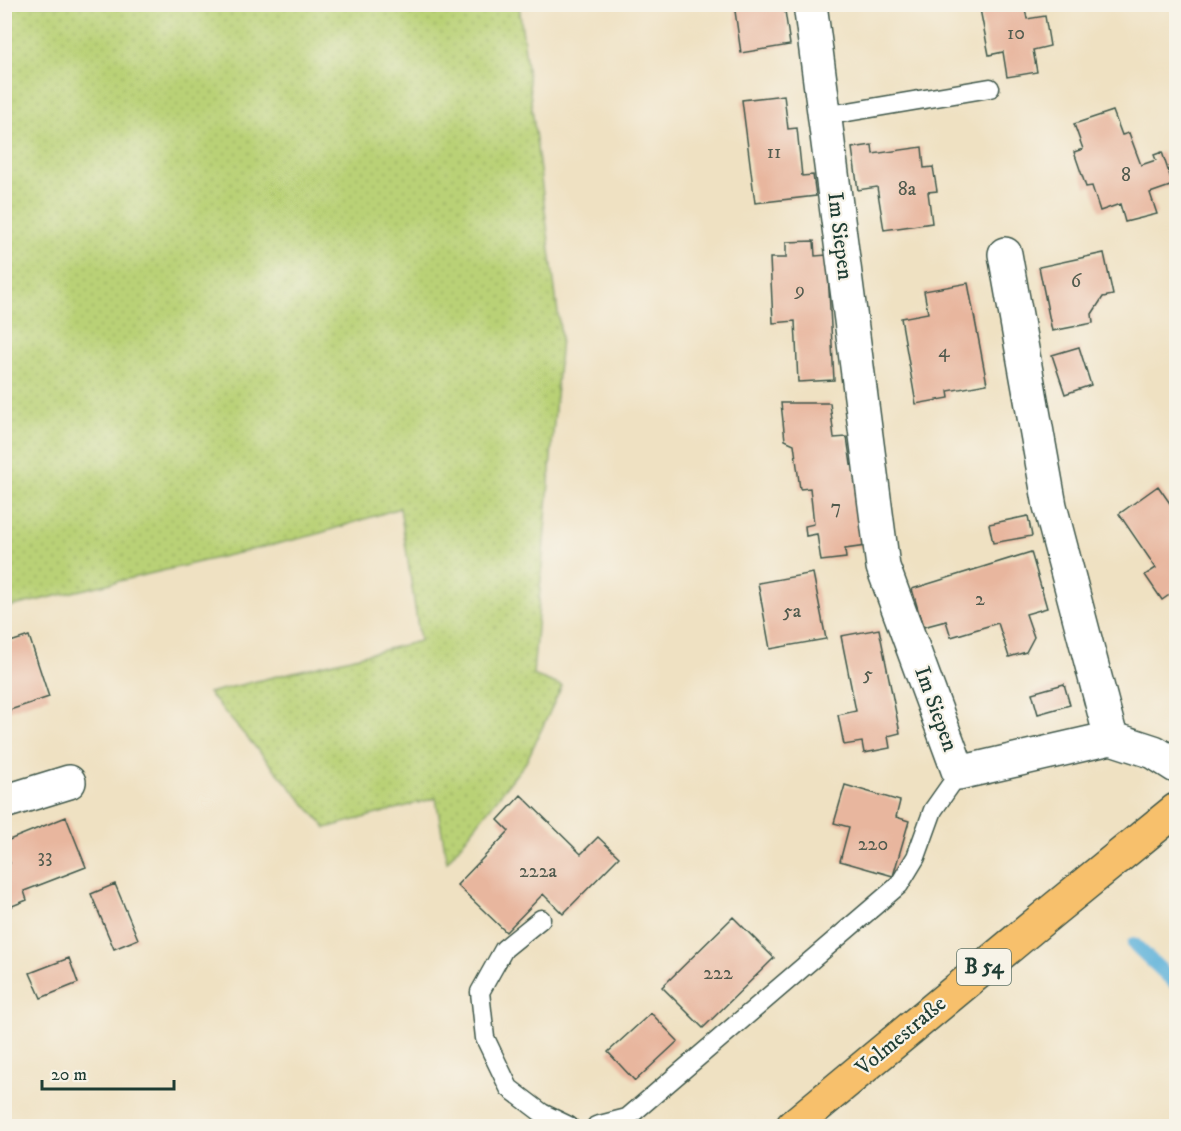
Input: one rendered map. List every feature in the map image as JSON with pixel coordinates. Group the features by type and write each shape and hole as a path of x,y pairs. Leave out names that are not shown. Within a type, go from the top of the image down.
{"main road":[{"name":"Volmestraße","path":"793,1126 1176,810"}],"street":[{"name":"Im Siepen","path":"810,4 883,567 959,772 1111,738"},
{"path":"1005,254 1050,507 1111,738 1154,752 1176,766"},
{"path":"4,802 69,782"}],"lane":[{"path":"824,116 990,88"},
{"path":"596,1126 627,1118 899,885 916,857 933,810 959,772"},
{"path":"541,919 504,949 480,992 484,1038 509,1088 542,1113 569,1126"}],"green space":[{"path":"4,5 519,5 561,337 533,675 562,686 526,762 447,862 436,798 326,828 208,693 420,641 400,508 314,535 5,608"}],"building":[{"path":"734,4 784,4 790,45 741,53"},
{"path":"979,4 1024,4 1027,19 1045,16 1050,46 1033,50 1037,72 1007,77 1003,52 989,55"},
{"path":"784,95 788,129 797,128 802,176 813,175 816,196 755,203 742,100"},
{"path":"1113,111 1122,135 1129,133 1141,165 1156,160 1154,155 1162,152 1173,185 1150,193 1157,214 1125,222 1120,204 1100,211 1092,186 1086,187 1074,152 1083,149 1074,124"},
{"path":"872,145 873,154 922,147 924,168 933,167 937,191 928,192 932,223 884,230 877,187 858,190 852,148"},
{"path":"814,241 815,256 827,255 834,380 798,382 795,321 773,323 770,258 786,258 786,242"},
{"path":"1104,253 1113,295 1103,297 1092,314 1093,323 1052,331 1039,267"},
{"path":"968,283 987,384 948,391 949,398 916,404 901,318 928,313 924,291"},
{"path":"1079,347 1091,385 1065,394 1052,355"},
{"path":"781,403 830,403 834,438 847,437 851,465 854,464 866,546 845,549 846,558 821,561 817,534 806,536 805,526 814,524 810,488 800,489 794,444 785,440"},
{"path":"1158,486 1176,512 1176,600 1172,593 1162,600 1145,575 1156,568 1119,514"},
{"path":"1028,516 1032,536 993,543 989,524"},
{"path":"1031,552 1047,608 1026,614 1034,637 1026,652 1009,657 998,623 951,637 946,621 923,627 912,589"},
{"path":"813,573 826,639 770,649 758,583"},
{"path":"879,629 900,733 888,736 890,748 864,753 862,742 844,745 838,715 856,711 841,636"},
{"path":"29,636 49,697 4,712 4,644"},
{"path":"1064,684 1070,705 1038,714 1032,693"},
{"path":"845,785 900,801 896,817 909,821 893,876 840,861 849,827 834,823"},
{"path":"521,795 581,854 598,837 619,857 563,914 543,894 506,932 457,885 509,831 498,820"},
{"path":"66,817 86,867 24,891 27,900 5,909 5,865 10,863 4,849 4,842"},
{"path":"115,884 138,939 114,949 91,894"},
{"path":"733,917 774,958 703,1028 662,987"},
{"path":"69,958 78,983 41,998 30,973"},
{"path":"651,1013 678,1041 635,1081 608,1052"}],"waterway":[{"path":"1134,944 1176,984"}]}
